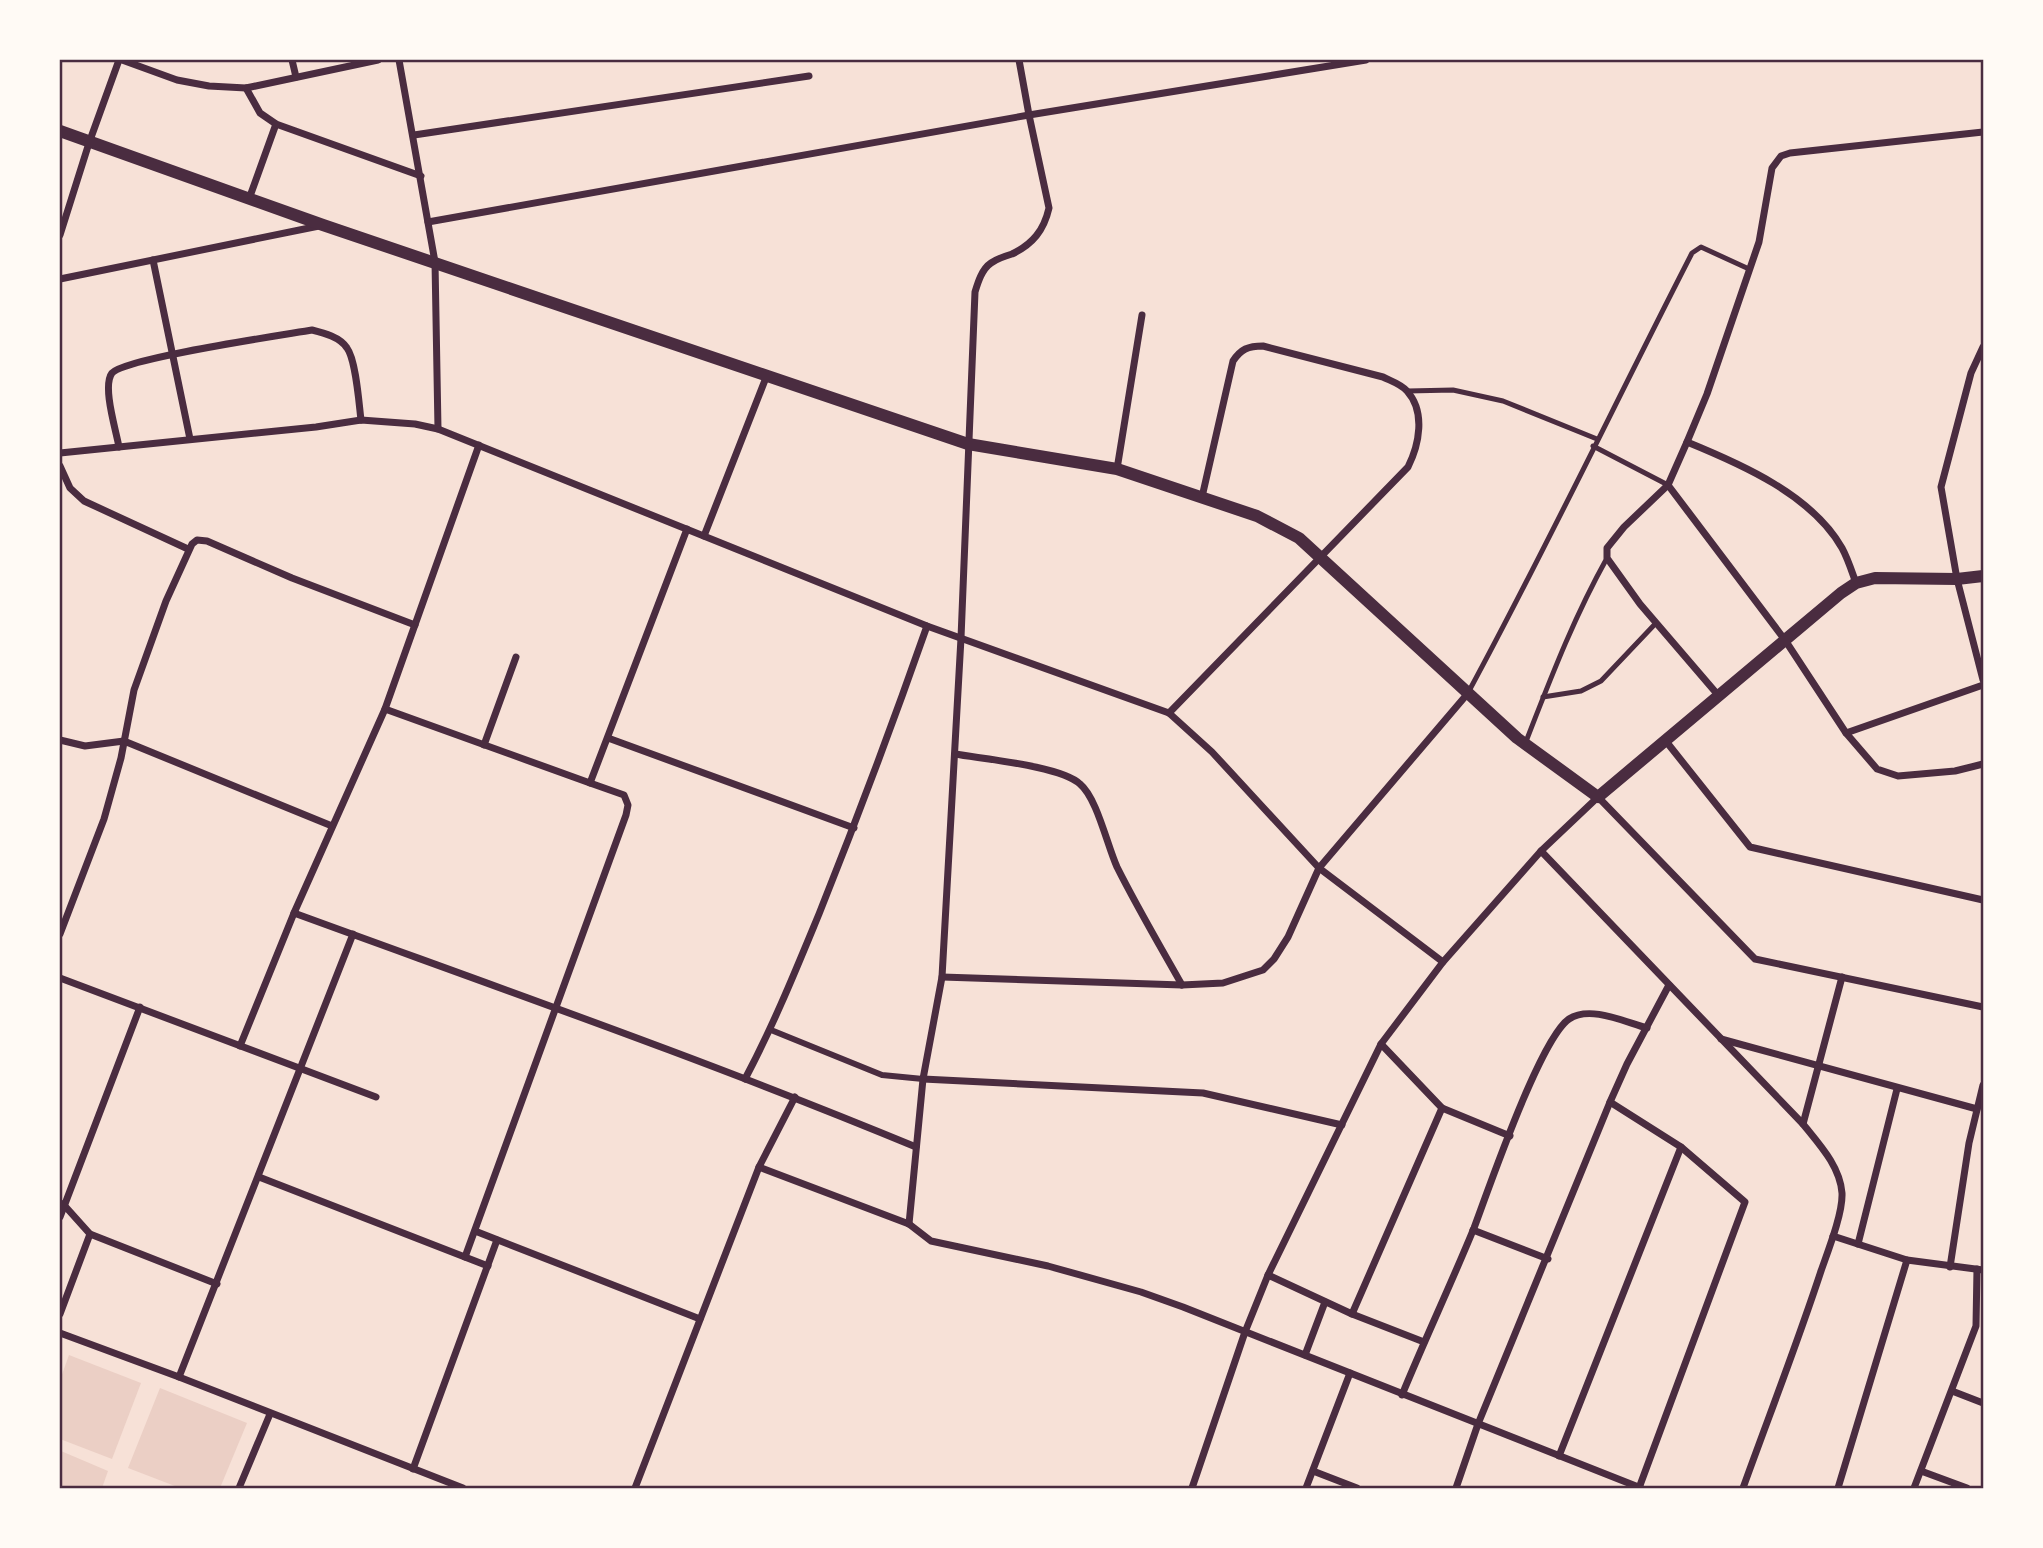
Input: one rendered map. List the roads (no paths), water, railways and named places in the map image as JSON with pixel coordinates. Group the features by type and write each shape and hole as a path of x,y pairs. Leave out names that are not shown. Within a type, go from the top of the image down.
{"street":[{"path":"60,234 89,143 120,60 177,80 209,86 246,88 363,61 378,60"},
{"path":"292,60 296,77"},
{"path":"399,60 435,262 438,429"},
{"path":"909,1224 923,1079 942,977 961,638 975,292 990,263 1025,248 1039,233 1046,222 1049,208 1020,60"},
{"path":"429,222 1029,115 1366,60"},
{"path":"414,135 809,76"},
{"path":"246,88 260,113 276,124 421,176"},
{"path":"249,199 276,124"},
{"path":"60,131 323,225 968,444 1117,469 1257,516 1281,527 1321,556 1525,744 1598,797 1755,959 1983,1007"},
{"path":"1718,695 1656,623 1607,558 1607,548 1623,527 1668,485 1688,442 1759,242 1772,168 1781,156 1983,132"},
{"path":"60,279 323,225"},
{"path":"153,260 190,439"},
{"path":"1117,469 1142,315"},
{"path":"119,447 107,387 111,373 121,367 172,354 312,330 331,336 347,348 354,368 361,420"},
{"path":"1169,713 1408,467 1419,439 1419,422 1408,391 1382,377 1263,346 1247,347 1239,352 1233,361 1202,497"},
{"path":"1846,733 1983,682 1957,579 1941,487 1971,373 1983,346"},
{"path":"704,536 767,375"},
{"path":"60,453 361,420 415,424 438,429 927,626 1169,713 1212,752 1319,868 1443,962"},
{"path":"1688,442 1735,461 1799,499 1822,521 1843,548 1857,583"},
{"path":"240,1046 294,913 385,709 479,445"},
{"path":"60,466 70,488 84,501 188,549"},
{"path":"1668,485 1785,640 1846,733 1877,769 1898,775 1955,771 1983,764"},
{"path":"590,783 687,529"},
{"path":"60,934 104,819 121,758 134,690 188,549 197,540 207,541 292,578 415,625"},
{"path":"1192,1489 1245,1332 1268,1275 1381,1044 1443,962 1541,850 1598,797 1841,593 1857,583 1875,578 1957,579 1983,576"},
{"path":"745,1079 771,1030 854,828 927,626"},
{"path":"484,745 516,657"},
{"path":"942,977 1182,985 1223,983 1263,970 1274,960 1288,937 1319,868 1469,692"},
{"path":"385,709 620,793 627,799 628,804 465,1258"},
{"path":"608,738 854,828"},
{"path":"60,740 86,746 124,741 332,826"},
{"path":"1665,740 1750,846 1983,900"},
{"path":"955,754 1052,771 1080,783 1088,794 1116,865 1182,985"},
{"path":"1541,850 1803,1124 1824,1149 1836,1171 1842,1194 1833,1236 1793,1356 1743,1489"},
{"path":"294,913 795,1097 916,1147"},
{"path":"179,1377 353,934"},
{"path":"60,978 376,1097"},
{"path":"1803,1124 1842,978"},
{"path":"1456,1489 1478,1424 1548,1259 1610,1102 1669,985"},
{"path":"60,1217 62,1204 140,1007"},
{"path":"1402,1395 1545,1053 1566,1021 1575,1016 1594,1015 1647,1028"},
{"path":"771,1030 882,1075 1203,1093 1342,1125"},
{"path":"1720,1039 1977,1109"},
{"path":"1381,1044 1442,1108 1510,1136"},
{"path":"1951,1267 1963,1176 1983,1085"},
{"path":"1858,1244 1897,1089"},
{"path":"635,1489 759,1167 795,1097"},
{"path":"759,1167 909,1224 931,1241 1048,1266 1141,1292 1639,1488 1745,1202 1681,1147 1610,1102"},
{"path":"1352,1314 1442,1108"},
{"path":"1559,1456 1681,1147"},
{"path":"259,1177 488,1266"},
{"path":"62,1204 90,1234 217,1284"},
{"path":"1473,1230 1548,1259"},
{"path":"475,1231 700,1319"},
{"path":"60,1314 90,1234"},
{"path":"1833,1236 1907,1260 1980,1270 1980,1328 1914,1489"},
{"path":"413,1469 497,1240"},
{"path":"1838,1489 1907,1260"},
{"path":"1268,1275 1352,1314 1424,1342"},
{"path":"1305,1355 1325,1302"},
{"path":"60,1333 463,1489"},
{"path":"1306,1489 1350,1373"},
{"path":"1952,1391 1983,1403"},
{"path":"239,1489 270,1414"},
{"path":"1312,1471 1357,1489"},
{"path":"1921,1471 1967,1489"}],"lane":[{"path":"1469,692 1518,601 1593,446 1692,253 1701,247 1749,270"},
{"path":"1408,391 1453,390 1503,401 1597,439"},
{"path":"1593,446 1668,485"},
{"path":"1525,744 1581,605 1607,558"},
{"path":"1544,697 1581,691 1601,681 1656,623"}]}
